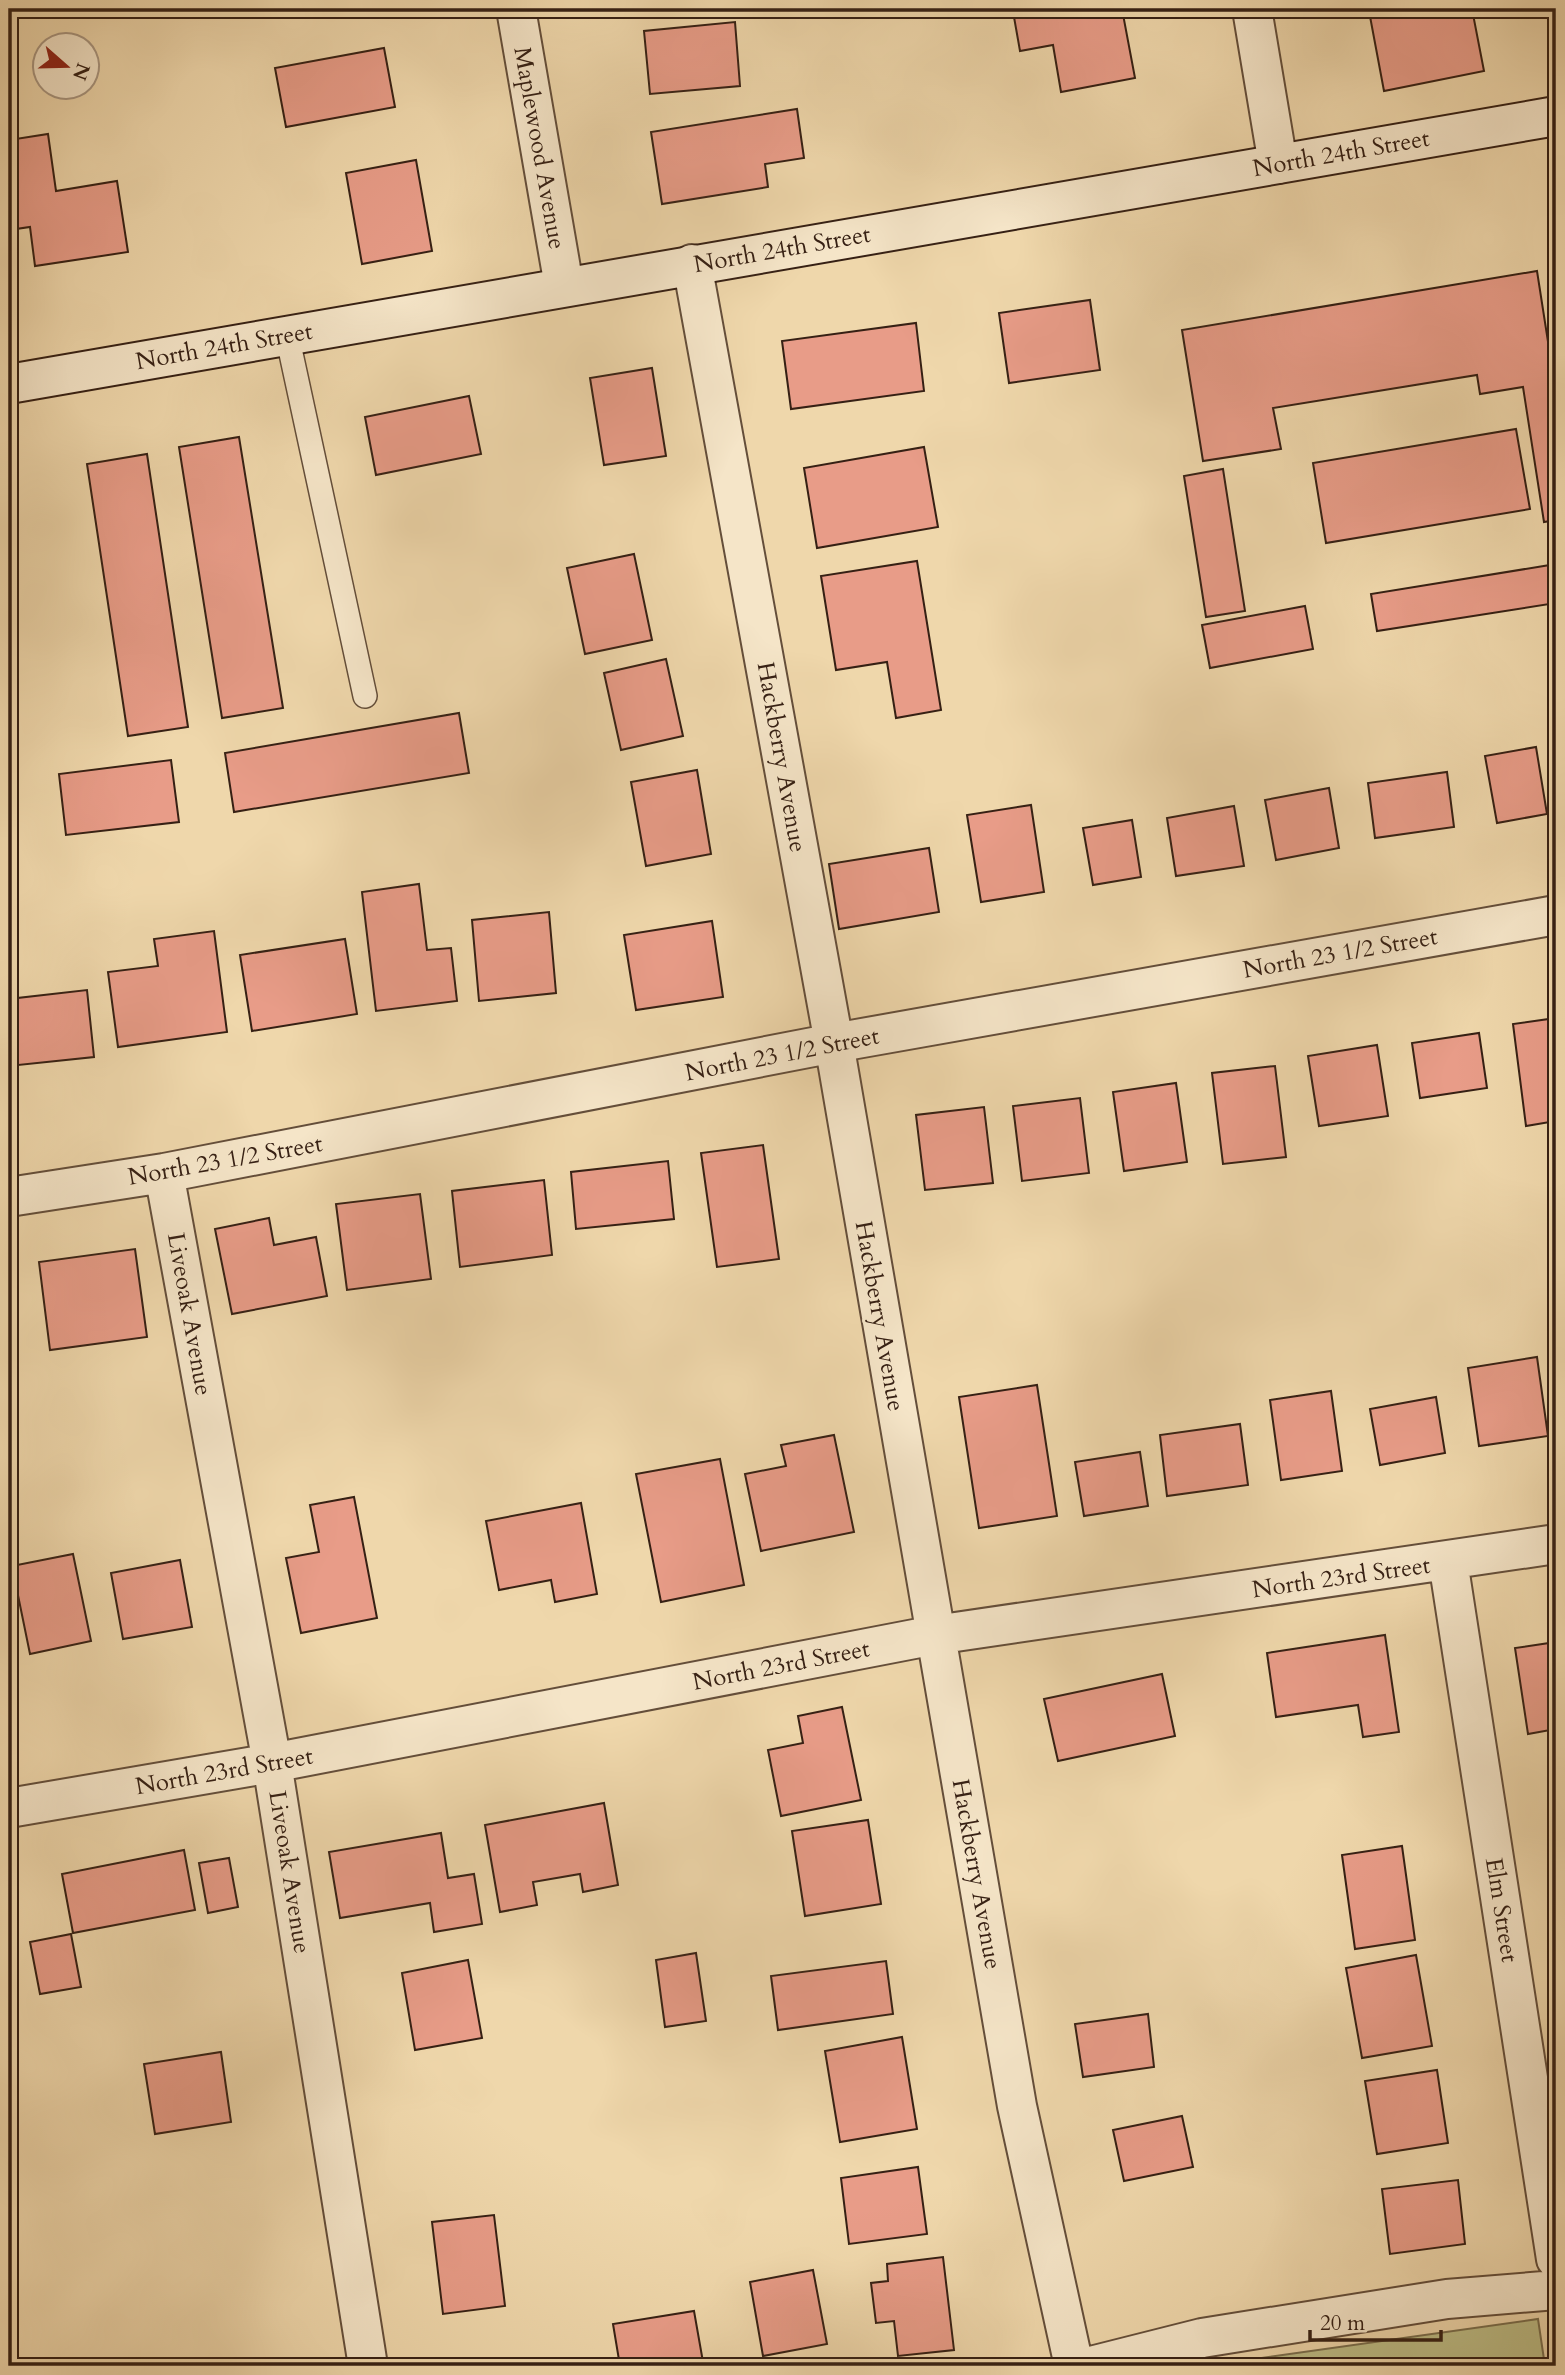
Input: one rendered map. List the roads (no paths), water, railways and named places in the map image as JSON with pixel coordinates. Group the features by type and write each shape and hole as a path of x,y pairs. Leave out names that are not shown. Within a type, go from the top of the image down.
{"street":[{"name":"Maplewood Avenue","path":"516,9 564,286"},
{"path":"1252,9 1278,164"},
{"name":"North 24th Street","path":"9,384 1556,116"},
{"name":"Hackberry Avenue","path":"692,264 834,1043 1017,2106 1074,2366"},
{"name":"North 23 1/2 Street","path":"9,1197 164,1173 834,1043 1556,915"},
{"name":"Liveoak Avenue","path":"164,1173 272,1763 368,2366"},
{"name":"North 23rd Street","path":"9,1808 272,1763 935,1634 1556,1544"},
{"name":"Elm Street","path":"1448,1561 1556,2259"},
{"path":"1091,2366 1202,2338 1447,2299 1556,2290"}],"lane":[{"path":"287,335 365,696"}]}
